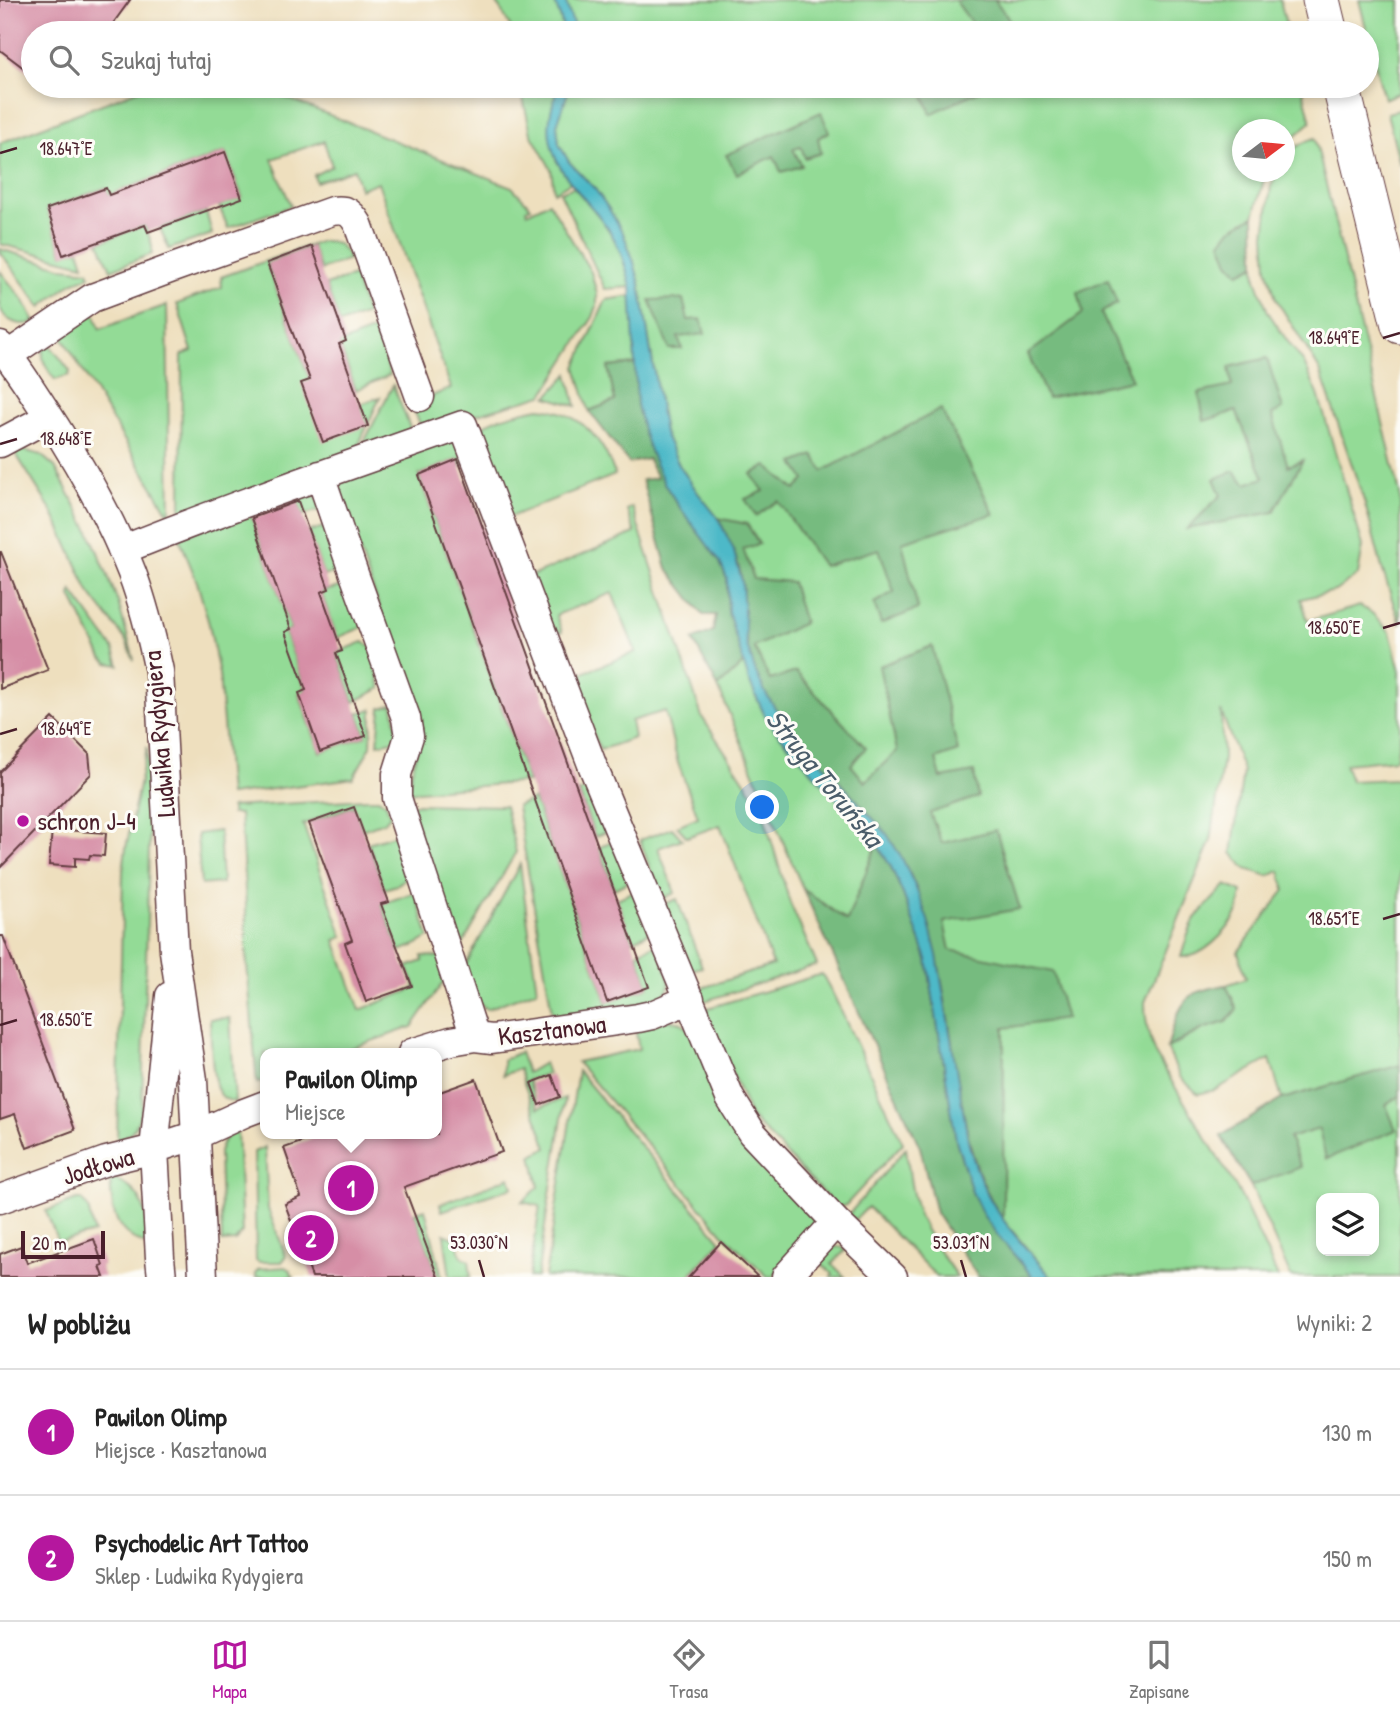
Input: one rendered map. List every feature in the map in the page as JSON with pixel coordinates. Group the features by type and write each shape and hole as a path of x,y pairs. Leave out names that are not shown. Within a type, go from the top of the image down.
{"main road":[{"path":"1321,0 1326,21"},
{"path":"1344,98 1400,325"}],"street":[{"path":"4,351 92,298 332,211 344,209 353,214 358,224 421,397"},
{"name":"Ludwika Rydygiera","path":"4,351 74,456 122,550 141,602 159,671 174,951 193,1080 203,1277"},
{"path":"0,443 50,417"},
{"path":"122,550 175,528 463,425 593,767 730,1098 752,1133 892,1277"},
{"path":"320,475 406,718 409,736 397,774 397,798 475,1037"},
{"name":"Ludwika Rydygiera","path":"162,1277 154,1149 174,951"},
{"name":"Kasztanowa","path":"428,1048 475,1037 492,1039 638,1018 690,999"},
{"path":"196,1135 260,1107"},
{"name":"Jodłowa","path":"0,1199 106,1161 196,1135"},
{"path":"786,1277 836,1222"}],"green space":[{"path":"495,0 554,0 561,21 507,21"},
{"path":"565,0 1280,0 1285,21 572,21"},
{"path":"955,0 995,0 1010,21 970,21"},
{"path":"1359,0 1400,0 1400,92 1384,99 1379,79 1379,21 1364,21"},
{"path":"118,98 286,98 512,187 531,207 526,209 527,213 549,202 591,272 597,306 593,317 543,395 423,430 411,405 451,388 378,182 360,189 354,169 316,182 314,175 332,166 324,141 272,159 291,206 228,228 219,206 242,197 225,152 109,195 105,188 47,209 63,254 79,249 84,265 0,244 0,143"},
{"path":"524,98 555,98 550,116 556,160 571,182 554,192 551,169 531,134"},
{"path":"566,98 1305,98 1311,122 1295,136 1295,119 1232,119 1232,182 1263,182 1254,216 1231,229 1239,273 1255,265 1256,279 1268,312 1304,363 1318,394 1363,546 1358,575 1335,591 1301,599 1308,621 1360,606 1372,613 1390,632 1400,671 1400,737 1396,759 1345,764 1351,781 1397,779 1400,791 1400,1277 1291,1277 1251,1186 1221,1136 1282,1099 1270,1059 1215,1090 1198,1094 1180,1077 1167,1048 1203,1029 1226,1022 1237,1009 1226,985 1246,978 1238,952 1285,890 1280,871 1268,876 1246,869 1232,853 1243,771 1221,711 1223,758 1211,840 1145,1002 1146,1016 1155,1054 1239,1192 1278,1277 1051,1277 1003,1220 992,1203 916,888 766,694 718,518 679,465 664,433 640,284 633,259 623,233 595,189 569,162 559,144 557,125"},
{"path":"925,98 964,98 931,114"},
{"path":"1400,110 1400,165 1387,113"},
{"path":"821,112 829,132 818,138 821,153 805,158 801,147 793,149 802,166 781,172 774,156 737,174 726,155"},
{"path":"1315,138 1400,494 1400,624 1365,504 1320,370 1276,299 1267,268 1265,235 1271,186 1273,182 1295,182 1295,148"},
{"path":"574,187 611,233 622,255 631,287 605,289 560,192"},
{"path":"206,211 212,234 169,249 160,228"},
{"path":"1254,216 1255,265 1239,273 1229,262 1221,242 1231,229"},
{"path":"145,225 152,245 152,254 111,270 99,242"},
{"path":"322,241 339,245 349,259 321,270 312,247 267,264 310,380 365,425 361,404 380,397 356,451 181,517 182,355 192,351 177,304 222,287 221,277"},
{"path":"0,249 64,268 88,271 90,276 72,283 41,307"},
{"path":"0,271 24,301 35,322 14,322 3,313 0,308"},
{"path":"354,276 367,314 340,324 326,285"},
{"path":"1108,279 1117,303 1101,313 1132,380 1047,398 1028,354 1083,313 1078,292"},
{"path":"632,296 636,364 608,367 615,401 589,411 576,367 606,300"},
{"path":"683,299 688,320 701,319 705,334 678,337 682,349 669,349 650,300"},
{"path":"167,305 170,516 58,330 94,312 100,329"},
{"path":"376,329 390,375 356,390 339,344"},
{"path":"46,340 70,371 69,375 55,380 48,370 43,357"},
{"path":"1267,358 1283,409 1272,414 1288,466 1303,460 1274,512 1187,529 1221,495 1214,479 1234,471 1246,484 1264,478 1236,411 1204,421 1199,393 1232,386 1229,367"},
{"path":"636,364 637,405 653,459 665,485 720,562 727,579 728,612 744,663 718,687 693,640 713,631 716,615 703,615 667,568 642,480 657,478 648,459 629,463 589,411 615,401 608,367"},
{"path":"568,374 576,406 547,397"},
{"path":"393,385 412,433 359,452"},
{"path":"539,408 566,415 588,429 604,449 615,475 510,517 480,435 481,430 495,420"},
{"path":"941,409 994,514 902,542 918,609 881,624 874,603 894,592 879,549 823,566 778,501 756,516 745,499 764,491 751,474 767,466 795,490 805,480 794,463 814,455 823,471"},
{"path":"451,436 469,463 461,466 458,459 419,475 528,782 407,792 422,728 336,484"},
{"path":"23,450 41,455 55,467 88,529 118,602 134,660 125,639 89,592 53,513 14,451"},
{"path":"310,487 323,509 303,515 295,495 250,511 291,629 285,632 306,690 299,694 320,752 366,736 358,713 372,709 371,746 353,778 229,795 219,674 197,582 179,537"},
{"path":"632,507 702,717 761,806 790,903 817,965 702,1002 699,989 773,965 720,825 687,837 677,826 698,817 678,763 665,711 631,721 634,738 600,750 558,647 566,643 578,675 636,652 612,593 556,615 562,632 554,635 531,576 635,533 627,510"},
{"path":"718,518 747,524 759,544 743,549 754,579 792,582 804,623 754,647 770,680 796,672 866,748 851,765 865,782 897,751 879,666 932,646 958,751 936,759 941,778 974,772 978,797 930,813 942,843 996,830 1020,909 944,922 950,950 1053,972 1066,1019 1004,1028 1003,1220 992,1202 972,1151 937,959 917,890 908,870 883,832 855,797 786,723 766,695 747,645 738,565"},
{"path":"327,526 344,569 324,576 308,532"},
{"path":"347,585 363,627 337,638 321,592"},
{"path":"72,591 113,648 119,665 108,663 102,658 71,596"},
{"path":"363,642 371,646 381,688 354,702 336,653"},
{"path":"744,663 756,697 774,729 877,844 847,921 803,889 718,687"},
{"path":"393,704 398,737 393,741 378,744 381,708"},
{"path":"147,747 150,812 142,1107 135,1128 117,1141 123,871"},
{"path":"597,786 614,828 595,837 579,792"},
{"path":"367,799 378,799 386,803 390,816 384,822 362,830 353,806 303,824 343,937 335,940 360,1010 416,988 407,967 423,961 422,956 441,957 447,977 412,1027 352,1048 260,1048 260,1082 257,1083 246,953 240,814 231,814 231,807"},
{"path":"534,799 607,1002 649,987 637,953 658,943 670,983 659,999 553,1018 517,806"},
{"path":"411,805 505,806 516,852 455,958"},
{"path":"672,828 682,839 658,848 675,893 661,900 640,840"},
{"path":"219,831 222,883 201,885 197,834"},
{"path":"396,834 409,875 397,885 384,889 368,843"},
{"path":"617,838 633,879 614,889 599,848"},
{"path":"877,844 903,894 927,959 956,1140 972,1192 999,1237 1033,1277 978,1277 936,1213 920,1147 803,889 847,921"},
{"path":"520,864 537,990 487,1009 476,1001 463,970"},
{"path":"1226,885 1242,892 1239,909 1233,921 1205,949 1197,954 1181,957 1195,918"},
{"path":"638,889 654,930 632,941 617,899"},
{"path":"415,892 429,937 399,951 381,904"},
{"path":"677,899 702,967 691,970 662,905"},
{"path":"822,974 903,1143 846,1205 837,1208 750,1116 705,1009"},
{"path":"1226,985 1237,1009 1226,1022 1203,1029 1167,1048 1176,1019 1188,999 1201,991"},
{"path":"230,1018 235,1102 223,1097 217,1088 211,1047 210,1019"},
{"path":"669,1020 686,1026 814,1215 814,1228 772,1277 767,1276 723,1234 577,1062 639,1049 635,1028"},
{"path":"520,1052 527,1073 544,1063 548,1074 528,1080 538,1108 565,1098 537,1277 529,1277 540,1206 522,1202 539,1187 532,1155 547,1148 519,1069 503,1075 503,1060"},
{"path":"1400,1065 1400,1096 1386,1105 1396,1130 1326,1159 1319,1129 1289,1138 1301,1167 1251,1186 1221,1136 1282,1099"},
{"path":"578,1071 721,1241 688,1277 545,1277"},
{"path":"237,1130 242,1233 235,1241 222,1242 219,1152 225,1139"},
{"path":"265,1147 268,1209 286,1256 282,1262 256,1260 254,1152"},
{"path":"906,1148 912,1190 922,1223 957,1277 937,1277 868,1207 855,1220 848,1215"},
{"path":"510,1177 513,1187 442,1211 440,1204"},
{"path":"110,1178 131,1189 142,1204 150,1245 134,1239 121,1227 114,1213"},
{"path":"82,1200 88,1208 94,1233 58,1242 46,1211"},
{"path":"425,1209 442,1277 438,1277 414,1213"},
{"path":"444,1234 461,1241 459,1251 469,1260 471,1277 450,1277"},
{"path":"835,1247 846,1250 832,1264 845,1277 831,1277 833,1274 816,1259"},
{"path":"285,1267 293,1277 256,1277 259,1269"}],"water":[{"path":"554,0 565,0 572,21 561,20"},
{"name":"Struga Toruńska","path":"555,98 566,98 557,125 559,144 569,162 595,189 609,209 623,233 633,259 640,284 664,433 679,465 718,518 733,548 742,581 746,642 755,670 766,694 783,720 887,834 903,860 928,920 937,955 969,1145 976,1167 998,1212 1051,1277 1033,1277 983,1215 972,1192 956,1140 927,959 891,867 877,844 774,729 764,714 749,681 728,612 727,579 720,562 665,485 653,459 637,405 629,279 621,253 609,230 571,184 557,162 550,138"}],"building":[{"path":"0,0 130,0 115,21 21,21 21,66 0,50"},
{"path":"225,152 242,198 148,232 145,225 63,255 47,209 106,188 109,195"},
{"path":"312,246 346,341 339,344 368,426 323,442 301,383 310,380 267,263"},
{"path":"458,459 649,987 607,1002 419,475"},
{"path":"298,501 329,589 321,592 342,651 336,653 366,736 320,752 299,693 306,690 285,632 291,629 252,518"},
{"path":"0,552 48,670 0,689"},
{"name":"schron J-4","path":"53,718 89,754 91,774 0,868 0,772"},
{"path":"354,807 389,902 381,904 412,986 366,1002 345,943 352,940 309,823"},
{"path":"52,829 106,833 104,856 75,858 75,867 49,865"},
{"path":"0,936 3,936 75,1130 27,1148 15,1114 0,1119"},
{"path":"552,1075 560,1097 539,1105 531,1083"},
{"path":"476,1079 502,1152 404,1187 438,1277 312,1277 285,1204 301,1197 284,1148 310,1139 442,1139 442,1091"},
{"path":"94,1239 104,1277 0,1277 0,1254 21,1246 27,1263"},
{"path":"721,1242 758,1277 689,1277"}],"place":[{"name":"schron J-4","path":"23,821"},
{"name":"Pawilon Olimp","path":"351,1188"},
{"name":"Psychodelic Art Tattoo","path":"311,1238"}]}
